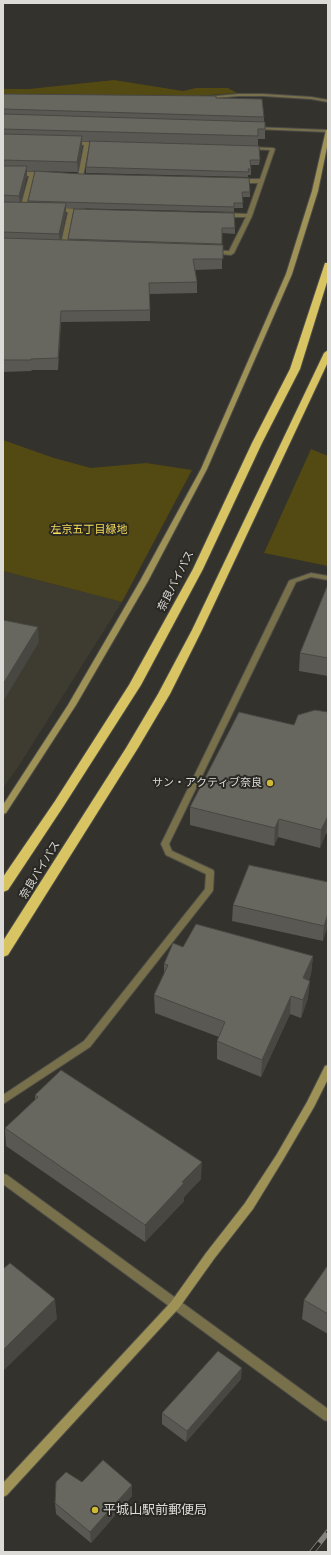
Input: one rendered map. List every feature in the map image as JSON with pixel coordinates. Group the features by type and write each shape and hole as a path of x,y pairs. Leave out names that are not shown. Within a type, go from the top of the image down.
{"highway":[{"name":"奈良バイパス","path":"3,887 59,804 135,685 198,569 257,443 295,369 328,265"},
{"name":"奈良バイパス","path":"3,952 164,694 197,630 328,353"}],"street":[{"path":"199,98 264,95 311,98 328,102"},
{"path":"3,811 72,705 144,580 204,468 289,274 315,191 328,131 248,128"},
{"path":"64,143 103,144"},
{"path":"81,176 87,143"},
{"path":"207,252 231,253 249,216 273,149 242,148"},
{"path":"3,173 53,175"},
{"path":"23,209 32,174"},
{"path":"74,176 89,176"},
{"path":"230,180 262,181"},
{"path":"16,209 30,209"},
{"path":"51,210 87,211"},
{"path":"63,248 71,211"},
{"path":"218,215 249,216"},
{"path":"55,248 71,248"},
{"path":"3,1100 87,1044 209,890 210,872 169,852 165,844 293,581 311,575 328,578"},
{"path":"3,1491 175,1305 257,1194 311,1104 328,1069"},
{"path":"3,1178 328,1416"}],"shaded area":[{"path":"3,571 122,602 18,767 3,788"}],"green space":[{"path":"114,80 183,91 196,88 228,88 237,93 184,97 114,97 64,94 3,97 3,89 29,89"},
{"name":"左京五丁目緑地","path":"3,440 54,458 91,468 146,463 192,470 122,602 3,571"},
{"path":"311,449 328,456 328,566 264,553"}],"building":[{"path":"3,94 216,96 216,98 262,99 264,117 3,109"},
{"path":"3,114 265,122 265,129 258,129 258,136 3,129"},
{"path":"3,134 82,136 77,162 3,160"},
{"path":"90,141 259,146 260,160 250,160 251,169 248,169 249,172 86,167"},
{"path":"3,166 27,166 19,196 3,195"},
{"path":"35,171 81,174 249,178 250,192 242,192 243,203 234,203 234,207 28,201"},
{"path":"3,202 66,203 59,234 3,232"},
{"path":"74,209 234,213 235,228 222,228 222,244 68,239"},
{"path":"3,238 223,245 223,259 193,259 197,282 149,283 150,310 61,311 58,358 3,360"},
{"path":"328,584 328,658 300,653"},
{"path":"3,620 38,627 3,684"},
{"name":"サン・アクティブ奈良","path":"315,710 328,712 328,816 321,830 279,819 275,828 190,807 239,712 294,725 298,715"},
{"path":"249,865 328,882 328,914 324,926 233,905"},
{"path":"196,924 313,956 303,978 310,981 303,1000 291,996 262,1060 217,1041 225,1022 154,995 168,965 164,964 173,943 183,947"},
{"path":"61,1070 202,1162 182,1182 184,1183 145,1225 5,1128 38,1097 35,1095"},
{"path":"10,1263 55,1299 3,1350 3,1269"},
{"path":"328,1265 328,1314 304,1300"},
{"path":"218,1351 242,1368 187,1431 162,1413"},
{"path":"103,1460 132,1485 90,1532 55,1503 56,1482 66,1472 82,1482"}],"railway":[{"path":"312,1552 328,1532"}],"place":[{"name":"サン・アクティブ奈良","path":"270,783"},
{"name":"平城山駅前郵便局","path":"95,1510"}]}
